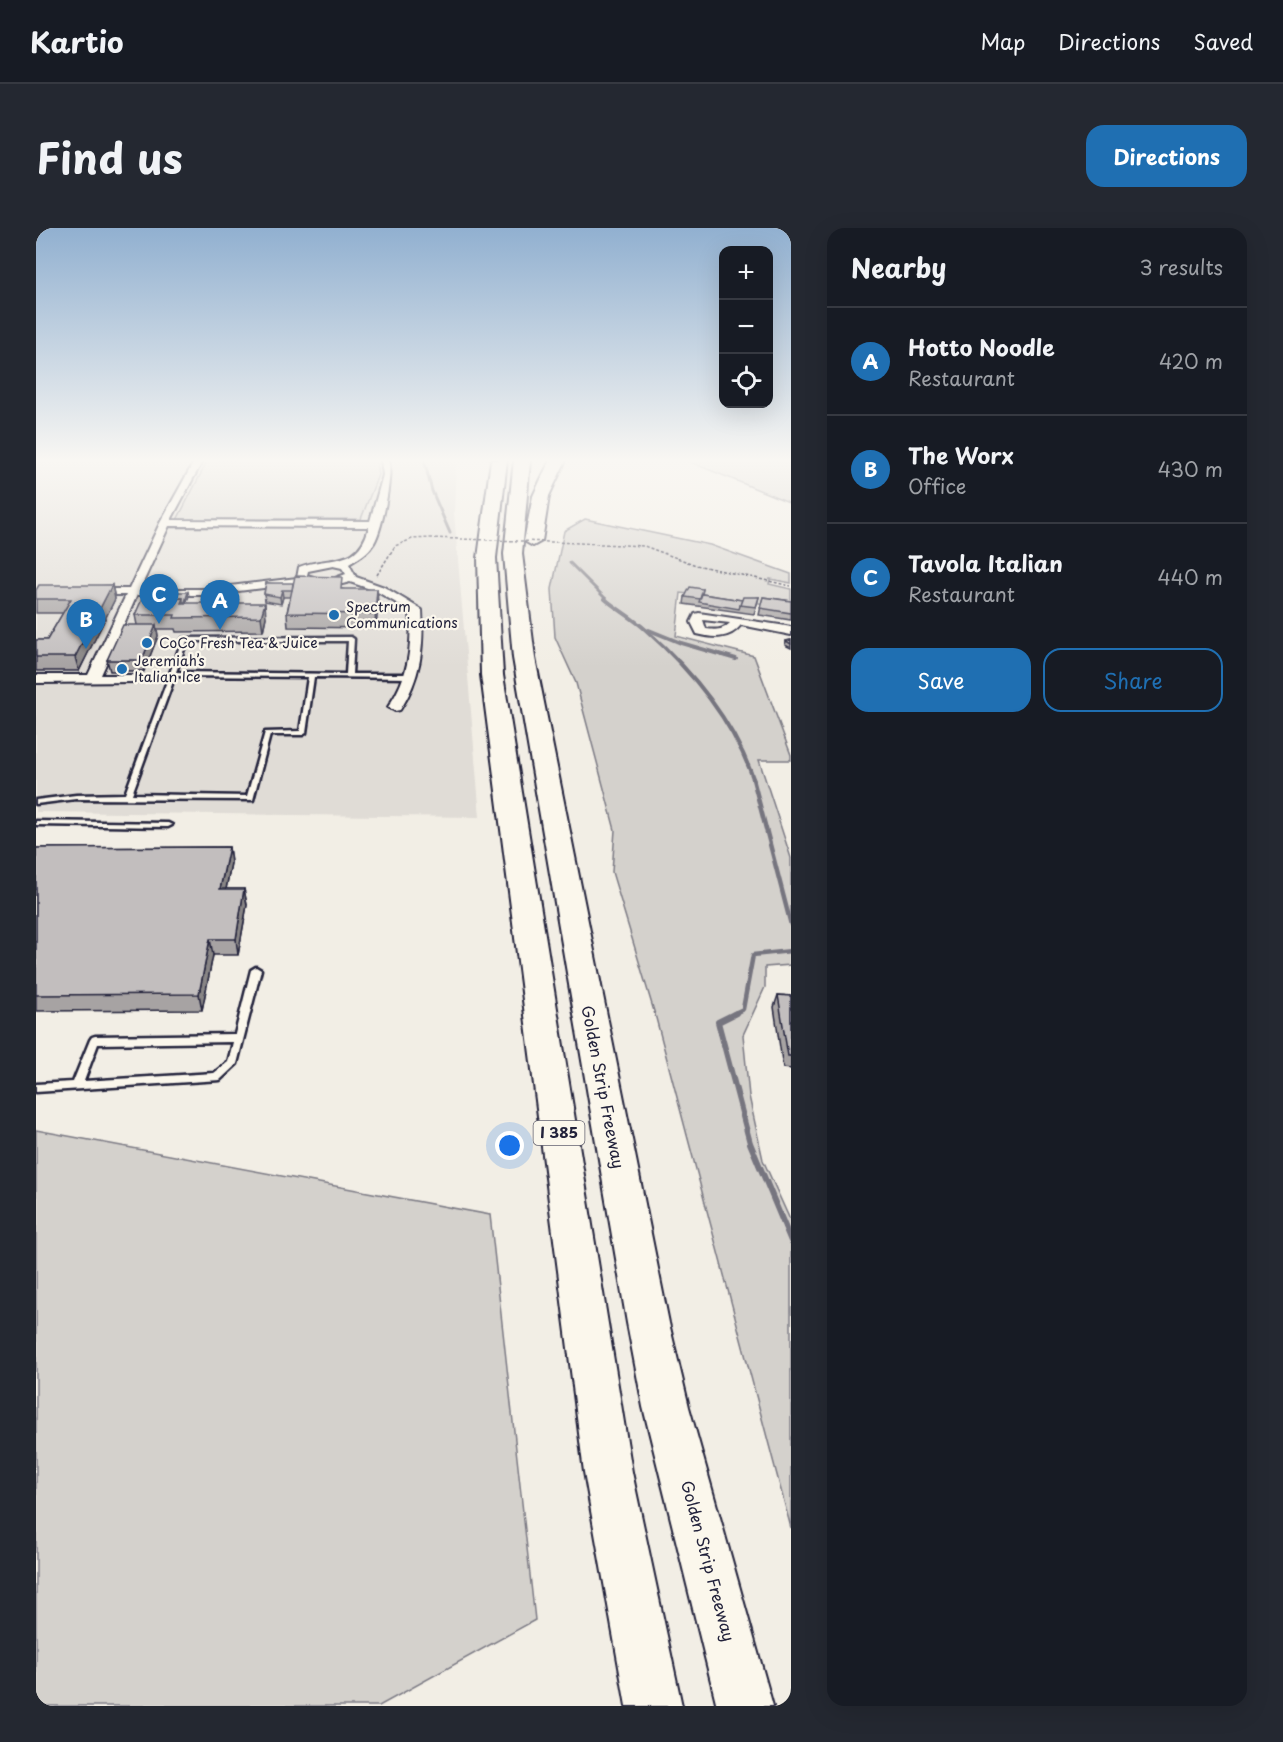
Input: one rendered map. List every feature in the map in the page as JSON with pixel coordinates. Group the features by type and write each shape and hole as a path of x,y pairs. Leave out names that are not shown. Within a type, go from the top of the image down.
{"highway":[{"path":"484,529 487,558"},
{"name":"I 385","path":"491,529 487,558 487,614 492,675 517,834 577,1269 608,1472 654,1706"},
{"name":"Golden Strip Freeway","path":"515,529 513,554 517,602 548,796 648,1323 666,1407 745,1706"},
{"path":"517,602 529,584 537,529"}],"street":[{"path":"93,679 162,529"},
{"path":"341,564 361,552 370,541 372,529"},
{"path":"305,580 301,573 309,566 324,563 341,564 352,572 349,578"},
{"path":"84,592 204,592 305,580 328,584 349,578 380,589 416,610 418,648 406,693 395,707"},
{"path":"738,621 791,631"},
{"path":"36,679 132,679"}],"lane":[{"path":"128,796 185,639 351,639 349,676"},
{"path":"172,674 411,676"},
{"path":"36,802 76,797 128,796 250,798 267,734 303,733 311,675"},
{"path":"36,823 168,825"},
{"path":"36,1088 216,1077 232,1064 256,970"},
{"path":"77,1085 95,1040 238,1038"}],"path":[{"path":"362,583 381,572 386,556 399,544 416,538 430,538 644,546 696,565 791,586"}],"shaded area":[{"path":"36,529 455,529 480,817 36,812"},
{"path":"568,529 633,529 710,545 791,574 791,583 770,579 769,584 791,589 791,607 681,593 676,636 754,656 791,755 791,760 759,760 791,858 791,965 765,967 765,987 743,1035 749,1096 763,1160 791,1222 791,1528 656,1018 612,872 615,830 576,683 555,637 552,589 564,531"},
{"path":"36,1130 490,1215 535,1620 379,1706 36,1706"}],"building":[{"path":"295,576 342,577 341,589 377,589 375,614 287,613"},
{"path":"266,583 293,583 292,590 282,590 280,597 264,594"},
{"path":"39,585 112,585 75,657 36,657 36,640 47,640 71,599 36,599 36,590"},
{"path":"690,587 703,589 700,599 685,597"},
{"path":"154,592 188,592 183,602 183,598 151,599"},
{"path":"702,594 742,600 739,609 699,602"},
{"path":"743,597 759,597 756,607 740,605"},
{"path":"763,597 791,601 791,613 760,608"},
{"path":"183,598 181,603 265,603 261,617 174,618 175,615 135,615 142,599"},
{"path":"123,625 156,625 142,660 107,660"},
{"path":"229,847 220,889 244,889 236,939 210,939 199,994 36,995 36,848"},
{"path":"778,995 791,996 791,1056 788,1056"}],"waterway":[{"path":"448,529 450,533"},
{"path":"570,563 607,600"},
{"path":"605,599 646,630 695,680 735,738 754,781"},
{"path":"649,630 681,643 736,659"},
{"path":"753,779 791,925"},
{"path":"733,1014 743,1009 753,955 791,951"},
{"path":"736,1013 718,1022 750,1143 791,1241"}],"place":[{"name":"Spectrum Communications","path":"334,615"},
{"name":"Tavola Italian","path":"159,624"},
{"name":"Hotto Noodle","path":"220,630"},
{"name":"CoCo Fresh Tea & Juice","path":"147,643"},
{"name":"The Worx","path":"86,649"},
{"name":"Jeremiah’s Italian Ice","path":"122,669"}]}
